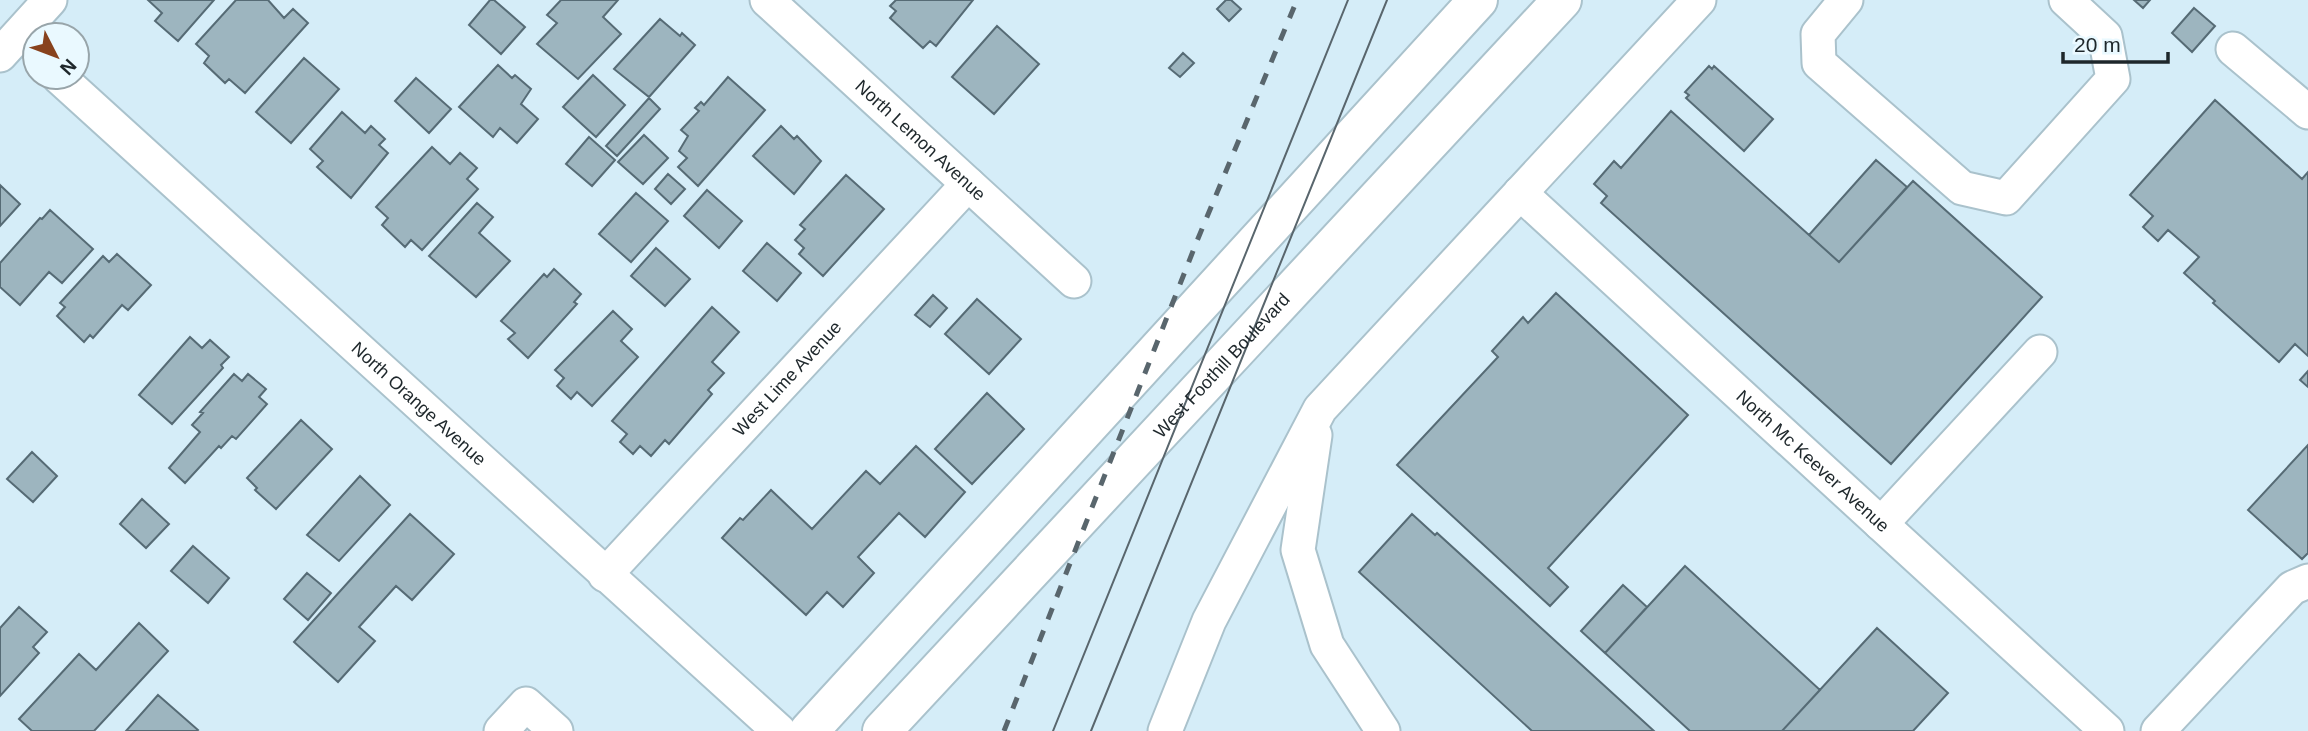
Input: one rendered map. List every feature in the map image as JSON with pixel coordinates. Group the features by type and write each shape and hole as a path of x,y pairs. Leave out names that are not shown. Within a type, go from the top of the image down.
{"main road":[{"path":"808,731 1478,0"},
{"name":"West Foothill Boulevard","path":"882,731 1562,0"}],"street":[{"path":"13,43 50,0"},
{"name":"North Lemon Avenue","path":"766,0 1074,281"},
{"path":"1165,731 1209,621 1320,409 1699,0"},
{"path":"1846,0 1818,34 1819,63 1962,188 2006,198 2113,79 2105,36 2066,0"},
{"path":"2233,50 2308,112"},
{"name":"North Orange Avenue","path":"75,91 779,731"},
{"name":"West Lime Avenue","path":"606,575 968,184"},
{"name":"North Mc Keever Avenue","path":"1520,193 2106,731"},
{"path":"1881,524 2040,352"},
{"path":"1320,409 1298,550 1327,645 1383,731"},
{"path":"2158,731 2292,588 2308,580"},
{"path":"501,731 526,704 556,731"}],"building":[{"path":"148,0 214,0 178,41 155,21 162,13"},
{"path":"236,0 268,0 284,18 293,9 308,23 245,93 229,79 225,83 204,63 209,56 196,44"},
{"path":"490,0 494,0 525,27 501,54 469,25"},
{"path":"561,0 618,0 603,17 621,34 578,79 537,44 557,23 547,15"},
{"path":"896,0 973,0 936,46 930,41 923,48 890,18 896,11 890,6"},
{"path":"1226,0 1231,0 1241,9 1229,21 1217,9"},
{"path":"2134,0 2150,0 2143,8"},
{"path":"2194,8 2215,26 2192,52 2172,33"},
{"path":"660,19 695,45 649,97 614,69"},
{"path":"997,26 1039,64 994,114 952,77"},
{"path":"1183,53 1194,63 1180,77 1169,68"},
{"path":"304,58 339,89 291,143 256,112"},
{"path":"498,65 512,78 515,75 531,89 521,104 538,119 517,143 500,128 493,137 459,107"},
{"path":"1709,66 1712,69 1714,66 1773,119 1744,151 1686,98 1689,95 1685,92"},
{"path":"593,75 625,105 596,137 563,107"},
{"path":"728,77 765,110 698,186 678,167 687,158 679,151 688,136 681,130 699,111 695,108 701,102 704,105"},
{"path":"416,78 451,109 429,133 395,101"},
{"path":"649,98 660,109 617,156 606,146"},
{"path":"2215,100 2302,179 2308,172 2308,356 2295,344 2279,362 2213,303 2215,301 2184,273 2199,257 2168,230 2158,241 2143,227 2153,216 2130,195"},
{"path":"1671,111 1839,262 1913,181 2042,297 1891,464 1601,203 1607,196 1594,184 1614,161 1621,168"},
{"path":"342,112 365,133 371,126 385,139 379,145 388,153 351,198 317,167 323,161 310,149"},
{"path":"781,126 794,139 797,136 821,161 794,194 753,156"},
{"path":"644,135 668,158 643,184 618,162"},
{"path":"589,137 615,160 592,186 566,164"},
{"path":"432,147 450,164 460,153 477,168 467,179 478,189 422,250 411,240 405,247 382,225 388,218 376,207"},
{"path":"1876,160 1907,187 1839,262 1809,235"},
{"path":"668,174 685,189 671,204 655,189"},
{"path":"846,175 884,209 823,276 799,254 804,248 795,240 805,229 800,225"},
{"path":"0,185 20,204 0,226"},
{"path":"707,190 742,221 719,248 684,216"},
{"path":"636,193 668,221 631,262 599,234"},
{"path":"477,203 493,217 479,233 510,261 476,297 429,256"},
{"path":"50,210 93,249 62,283 49,272 20,305 0,287 0,263"},
{"path":"767,243 801,273 777,301 743,271"},
{"path":"656,248 690,279 665,306 631,276"},
{"path":"117,254 151,285 128,310 122,305 93,338 90,335 84,342 57,316 65,307 60,303 103,256 109,262"},
{"path":"554,269 581,294 574,302 577,304 528,358 508,339 515,333 501,321 544,274 547,277"},
{"path":"1556,293 1688,415 1548,568 1568,587 1550,606 1397,465 1498,357 1492,351 1523,317 1528,323"},
{"path":"933,295 947,308 930,327 915,315"},
{"path":"977,299 1021,339 989,374 945,334"},
{"path":"712,307 739,332 712,362 724,373 708,390 712,394 669,444 665,440 651,456 640,446 633,454 620,442 627,434 612,421"},
{"path":"613,311 632,329 621,341 638,357 592,406 577,392 571,399 557,386 564,378 555,370"},
{"path":"190,337 202,348 210,340 229,357 221,365 223,368 172,424 139,395"},
{"path":"2308,371 2308,387 2300,380"},
{"path":"234,374 242,381 248,374 266,389 259,397 267,404 236,439 232,436 221,448 219,446 185,483 169,468 200,432 192,425 203,413 200,412"},
{"path":"987,393 1024,429 972,484 935,449"},
{"path":"301,420 332,449 276,509 255,490 257,488 247,478"},
{"path":"2308,445 2308,553 2302,559 2248,510"},
{"path":"916,446 965,492 925,537 899,513 858,557 874,573 843,607 827,592 806,615 722,538 771,490 812,529 866,471 880,484"},
{"path":"32,452 57,476 33,502 7,479"},
{"path":"360,476 390,505 339,561 307,535"},
{"path":"142,499 169,524 146,548 120,524"},
{"path":"410,514 454,554 412,600 396,586 359,627 375,641 338,682 294,642"},
{"path":"1412,514 1435,535 1437,533 1654,731 1532,731 1359,572"},
{"path":"193,546 229,578 208,603 171,571"},
{"path":"1685,566 1820,690 1782,731 1690,731 1605,653"},
{"path":"307,573 331,593 308,620 284,599"},
{"path":"1623,585 1647,607 1605,653 1581,631"},
{"path":"19,607 47,632 33,647 39,653 0,696 0,628"},
{"path":"139,623 168,651 94,731 32,731 19,719 79,654 96,670"},
{"path":"1877,628 1948,693 1913,731 1782,731"},
{"path":"158,695 198,730 126,731"}],"tram line":[{"path":"1053,731 1348,0"},
{"path":"1091,731 1387,0"}],"railway":[{"path":"1004,731 1197,241 1297,0"}]}
